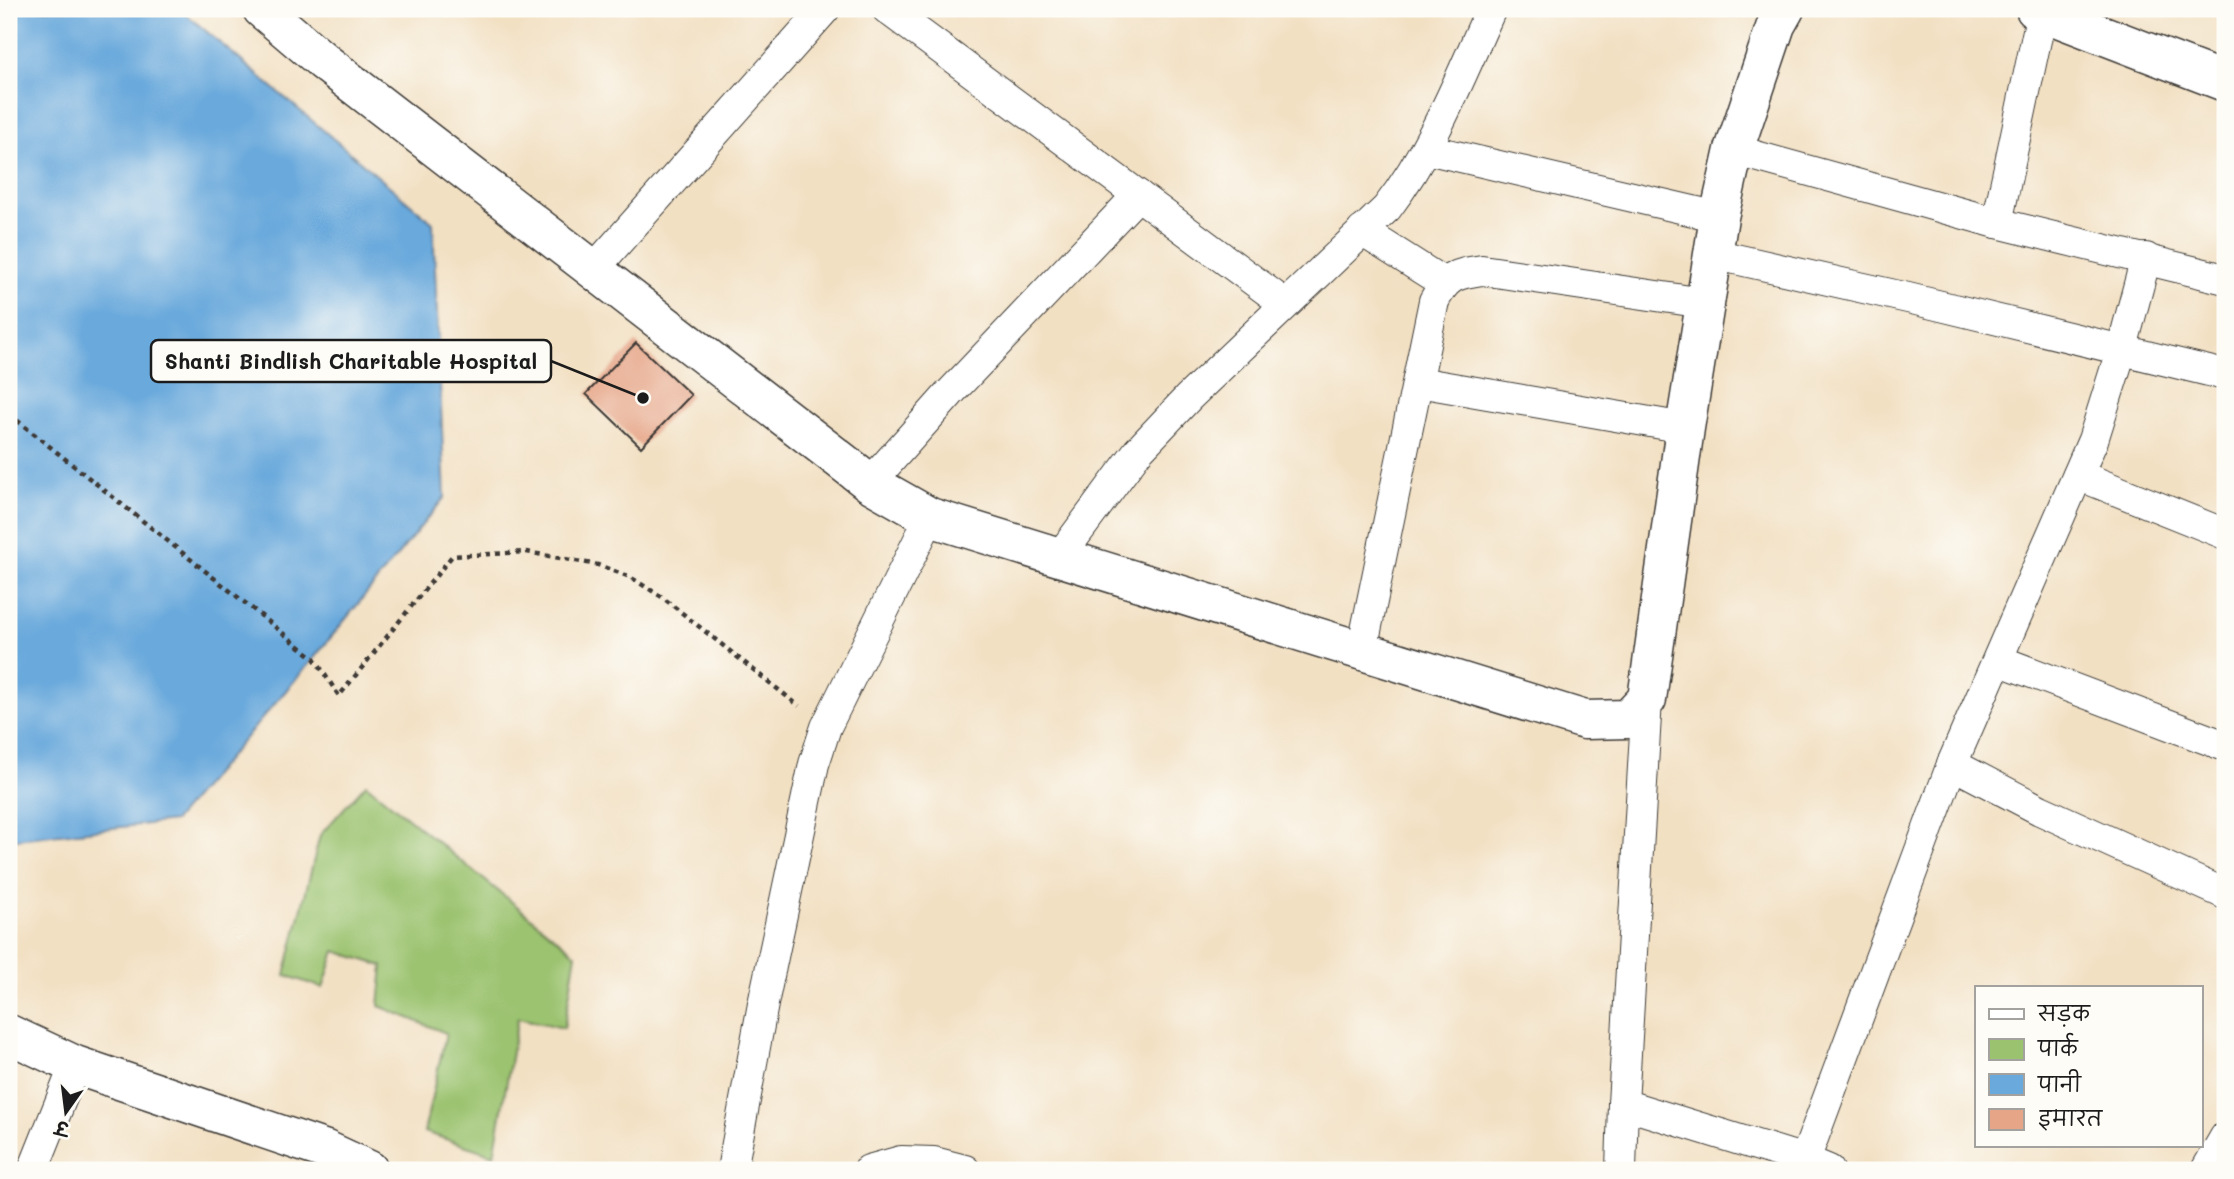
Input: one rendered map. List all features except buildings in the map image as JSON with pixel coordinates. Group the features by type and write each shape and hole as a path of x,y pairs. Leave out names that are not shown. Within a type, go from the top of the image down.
{"main road":[{"path":"262,9 323,61 870,483 930,517 1585,720 1628,719 1647,699 1685,428 1719,217 1734,149 1776,25 1785,9"},
{"path":"2039,10 2225,82"},
{"path":"9,1034 75,1065 324,1160 369,1170"}],"street":[{"path":"593,270 825,9"},
{"path":"887,9 1284,304"},
{"path":"1060,556 1138,451 1284,304 1387,208 1426,149 1491,9"},
{"path":"1997,223 2039,10"},
{"path":"1426,149 1719,217"},
{"path":"1734,149 1997,223 2225,279"},
{"path":"870,483 959,383 1138,195"},
{"path":"1362,231 1444,283"},
{"path":"1713,254 2122,348 2225,375"},
{"path":"1623,1104 1817,1165 1952,764 2093,440 2122,348 2146,258"},
{"path":"1362,650 1434,301 1444,283 1462,273 1482,270 1704,303"},
{"path":"1418,382 1685,428"},
{"path":"2078,475 2225,534"},
{"path":"732,1170 763,1004 814,764 826,727 930,517"},
{"path":"1998,660 2225,746"},
{"path":"1621,1170 1647,699"},
{"path":"1952,764 2040,810 2225,894"},
{"path":"38,1169 75,1065"},
{"path":"2206,1170 2225,1137"},
{"path":"869,1170 901,1161 934,1163 965,1170"}],"path":[{"path":"9,414 314,658 339,696 452,556 527,552 598,565 630,577 662,597 826,727"}],"green space":[{"path":"366,784 576,954 564,1028 518,1018 494,1155 424,1132 446,1033 379,1006 383,966 335,951 323,988 285,975 320,835"}],"water":[{"path":"9,9 180,9 433,223 445,497 314,658 174,821 9,840"}],"place":[{"name":"Shanti Bindlish Charitable Hospital","path":"643,398"}]}
